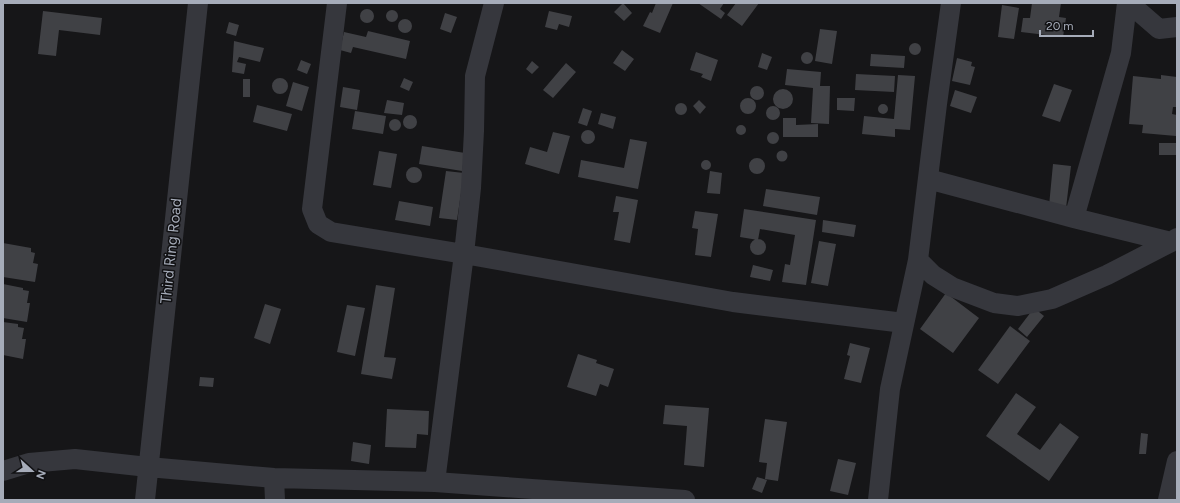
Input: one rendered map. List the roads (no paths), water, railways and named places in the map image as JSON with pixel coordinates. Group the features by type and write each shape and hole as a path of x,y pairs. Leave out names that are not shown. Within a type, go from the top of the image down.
{"street":[{"name":"Third Ring Road","path":"145,500 198,3"},
{"path":"337,3 312,209 318,224 331,232 733,302 904,323"},
{"path":"435,482 471,188 475,76 494,3"},
{"path":"878,500 890,389 918,260 951,3"},
{"path":"1074,218 1122,53 1128,3"},
{"path":"1128,3 1159,29 1177,27"},
{"path":"928,179 1074,218 1174,240"},
{"path":"918,260 933,276 952,288 994,303 1018,306 1052,299 1107,275 1174,240"},
{"path":"3,471 29,462 74,459 274,478 435,482 685,500"},
{"path":"1168,500 1177,461"},
{"path":"274,478 274,500"}]}
